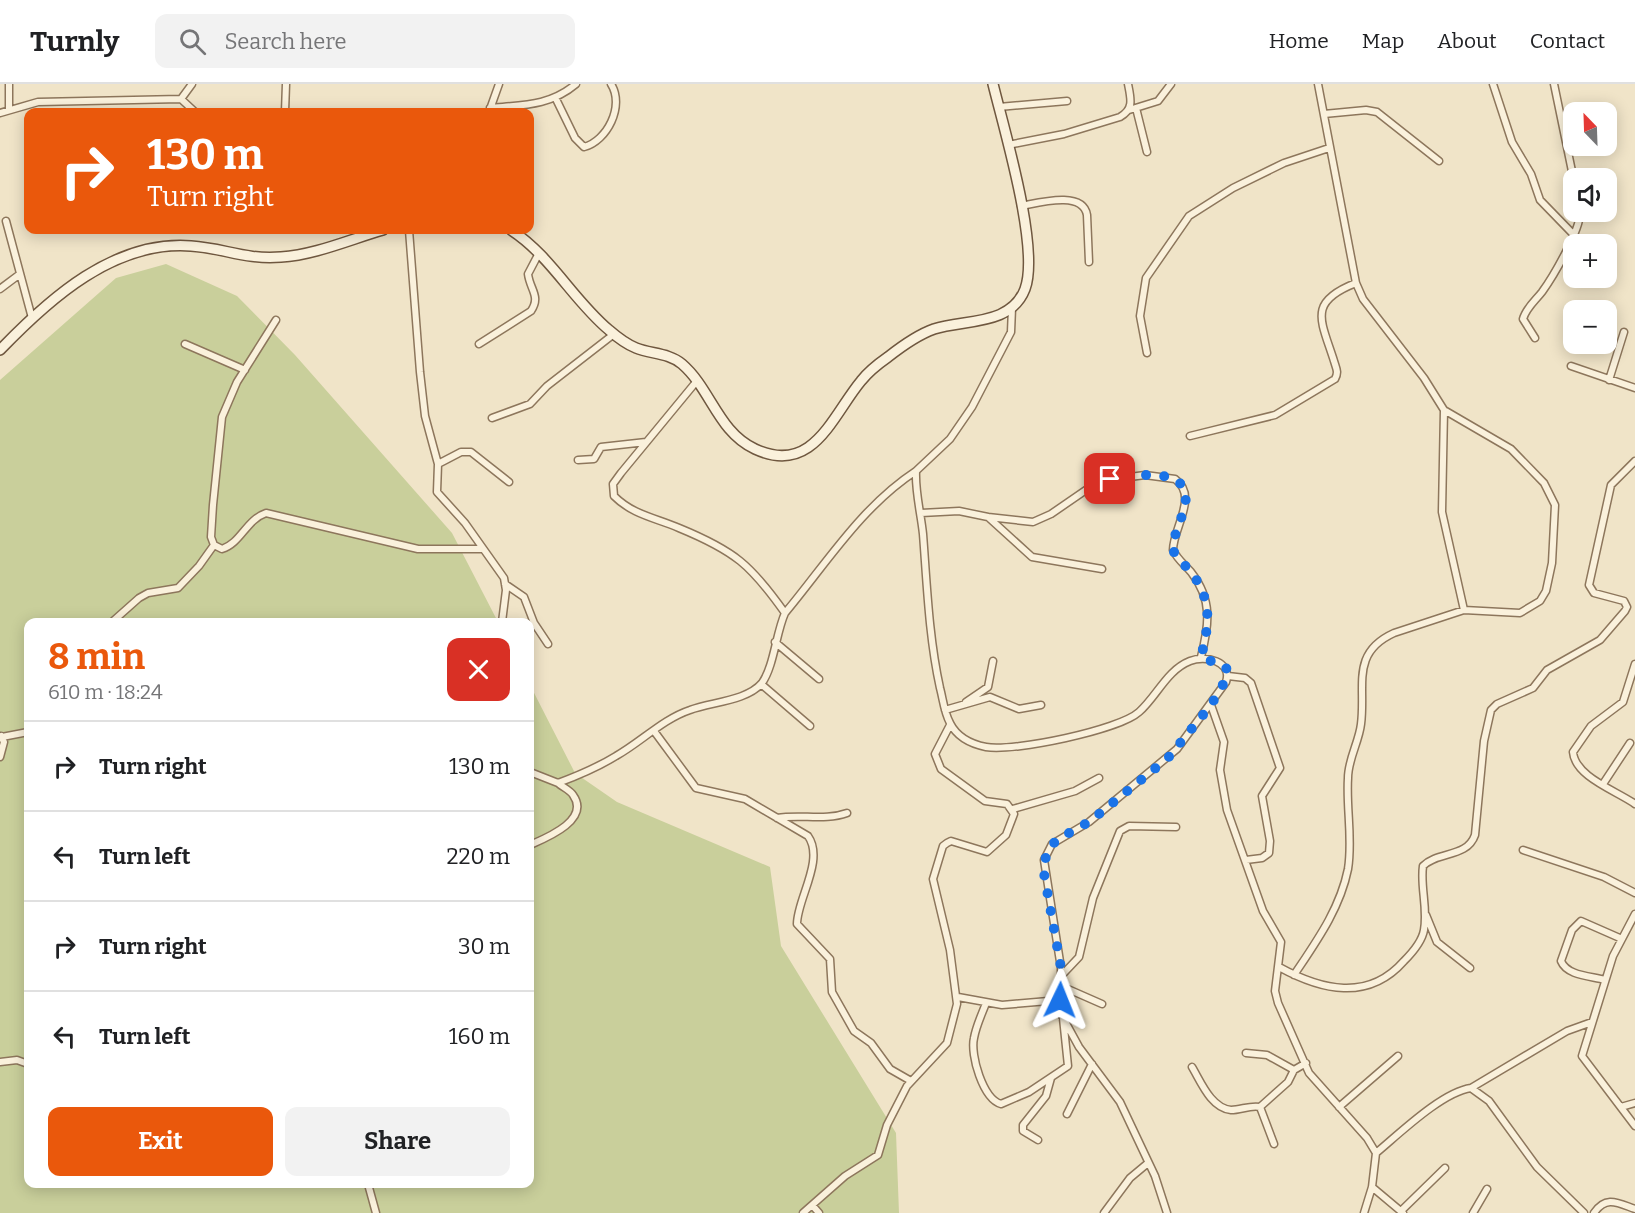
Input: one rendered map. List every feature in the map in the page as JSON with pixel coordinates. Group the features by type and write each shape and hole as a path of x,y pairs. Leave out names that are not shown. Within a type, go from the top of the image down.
{"main road":[{"path":"516,234 539,253 614,334 635,347 669,356 681,363 719,417 741,441 770,454 783,456 810,447 822,437 861,380 906,344 934,330 987,319 1012,308 1026,287 1028,248 1021,206 993,84"},
{"path":"0,350 32,318 77,281 106,265 138,253 166,246 192,246 251,258 284,257 368,234"}],"street":[{"path":"9,84 9,109"},
{"path":"181,99 192,84"},
{"path":"285,108 286,84"},
{"path":"490,108 499,84"},
{"path":"506,108 541,104 556,99 576,84"},
{"path":"556,99 575,138 584,147 604,134 613,118 616,95 611,84"},
{"path":"1128,84 1132,109 1147,152"},
{"path":"1007,145 1064,134 1120,117 1132,109 1158,101 1171,84"},
{"path":"1294,975 1323,933 1337,904 1347,873 1350,842 1347,779 1362,724 1361,679 1365,657 1386,636 1464,610 1520,613 1540,601 1546,591 1552,563 1555,505 1544,483 1511,449 1444,410 1404,352 1363,299 1356,283 1318,84"},
{"path":"1493,84 1512,142 1531,174 1540,200 1573,234"},
{"path":"1554,84 1571,168"},
{"path":"0,112 38,102 181,99 191,108"},
{"path":"999,107 1067,101"},
{"path":"1324,114 1366,110 1377,112 1439,161"},
{"path":"1147,353 1140,316 1146,278 1190,216 1233,188 1284,164 1329,148"},
{"path":"1021,206 1066,200 1081,204 1088,215 1089,262"},
{"path":"6,221 32,318"},
{"path":"409,234 425,416 438,464 437,486 440,498 465,524 506,584 524,597 532,618"},
{"path":"479,344 531,311 536,304 537,297 528,274 539,253"},
{"path":"1534,338 1523,319 1524,313 1543,290 1563,255"},
{"path":"0,289 20,274"},
{"path":"1190,436 1275,415 1335,379 1337,371 1322,322 1322,308 1334,292 1356,283"},
{"path":"558,783 615,757 686,711 738,696 761,684 767,673 785,613 858,523 955,434 972,407 1011,332 1012,308"},
{"path":"276,320 229,398 218,442 211,537 214,545 222,549 229,546 247,525 266,513 418,549 481,549"},
{"path":"1609,380 1624,332"},
{"path":"492,417 531,404 547,386 614,334"},
{"path":"185,344 245,370"},
{"path":"1571,366 1635,388"},
{"path":"696,382 613,484 614,496 635,513 678,527 736,556 762,579 785,613"},
{"path":"1444,410 1442,512 1464,610"},
{"path":"578,460 594,459 598,450 605,446 646,442"},
{"path":"438,464 461,452 471,452 509,482"},
{"path":"1279,967 1294,975 1337,989 1362,988 1400,966 1422,937 1425,913 1423,866 1470,846 1475,836 1484,741 1491,710 1497,704 1533,688 1547,670 1600,640 1627,607 1624,602 1594,593 1589,585 1611,485 1635,461"},
{"path":"916,471 934,661 945,710 951,725 964,739 990,748 1060,740 1132,718 1153,699 1180,666 1201,657 1226,667 1228,676 1211,705 1168,758 1089,822 1058,839 1048,849 1043,868 1062,975 1060,1000 1068,1066 1006,1103 994,1101 981,1082 973,1044 986,1003"},
{"path":"921,513 959,511 1033,522 1051,514 1099,482 1145,475 1175,479 1183,487 1186,498 1173,550 1198,581 1208,603 1208,628 1201,657"},
{"path":"988,517 1032,557 1102,569"},
{"path":"116,618 148,593 178,588 199,566 214,545"},
{"path":"502,618 506,584"},
{"path":"534,623 548,644"},
{"path":"775,642 819,679"},
{"path":"965,704 988,687 993,661"},
{"path":"1635,664 1623,702 1591,726 1573,752 1576,762 1586,772 1635,804"},
{"path":"1228,676 1245,678 1251,683 1280,768 1262,796 1270,841 1269,853 1262,858 1246,860"},
{"path":"761,684 810,726"},
{"path":"945,710 990,697 1019,709 1041,705"},
{"path":"1211,705 1224,742 1220,770 1224,799 1263,911 1279,935 1281,950 1276,997 1315,1080 1367,1138 1376,1153 1372,1187 1364,1213"},
{"path":"803,1213 845,1176 878,1155 887,1125 911,1081 947,1043 958,997 933,874 947,843 951,841 982,852 991,850 1010,830 1014,818 1013,809 1007,804 986,801 941,769 935,754 951,725"},
{"path":"654,731 696,788 745,799 808,836 813,846 808,887 797,918 799,928 830,959 832,992 854,1031 870,1043 890,1069 911,1081"},
{"path":"0,758 4,748 1,736 24,733"},
{"path":"1603,783 1630,743"},
{"path":"534,774 558,783 573,795 576,808 572,819 556,834 534,843"},
{"path":"1013,809 1076,791 1098,778"},
{"path":"777,818 806,815 832,818 848,813"},
{"path":"1062,975 1079,957 1093,898 1120,831 1129,826 1176,827"},
{"path":"1523,850 1604,877 1635,893"},
{"path":"1425,913 1440,946 1470,968"},
{"path":"1635,914 1605,980 1582,1056 1635,1126"},
{"path":"1605,980 1573,972 1563,965 1561,961 1572,930 1581,921 1622,939"},
{"path":"1422,937 1435,938"},
{"path":"1061,986 1102,1004"},
{"path":"958,997 1002,1005 1060,1000"},
{"path":"1063,1017 1092,1064 1120,1102 1148,1163 1167,1213"},
{"path":"1376,1153 1426,1111 1461,1090 1471,1088 1567,1031 1592,1022"},
{"path":"1246,1053 1267,1055 1294,1070"},
{"path":"1339,1107 1398,1056"},
{"path":"0,1062 17,1060 24,1063"},
{"path":"1192,1067 1210,1097 1222,1107 1233,1110 1260,1107 1288,1082 1294,1070 1306,1063"},
{"path":"1067,1114 1092,1064"},
{"path":"1038,1140 1023,1131 1023,1125 1046,1096 1051,1078"},
{"path":"1471,1088 1489,1101 1536,1167 1572,1199 1584,1213"},
{"path":"1621,1107 1635,1103"},
{"path":"1260,1107 1274,1144"},
{"path":"1104,1213 1134,1173 1148,1163"},
{"path":"1372,1187 1402,1212 1445,1168"},
{"path":"369,1188 376,1213"},
{"path":"1473,1213 1487,1189"},
{"path":"1594,1213 1599,1205 1610,1201 1635,1209"},
{"path":"812,1205 819,1213"}],"green space":[{"path":"166,264 237,296 295,355 452,533 496,618 24,618 24,1188 534,1188 534,693 575,773 617,802 770,867 781,946 896,1133 899,1213 0,1213 0,380 116,278"}],"route":[{"path":"1060,1000 1062,975 1043,868 1048,849 1058,839 1089,822 1168,758 1211,705 1228,676 1226,667 1201,657 1208,628 1208,603 1198,581 1173,550 1173,543 1185,505 1183,487 1180,482 1166,476 1145,475 1110,479"}]}
